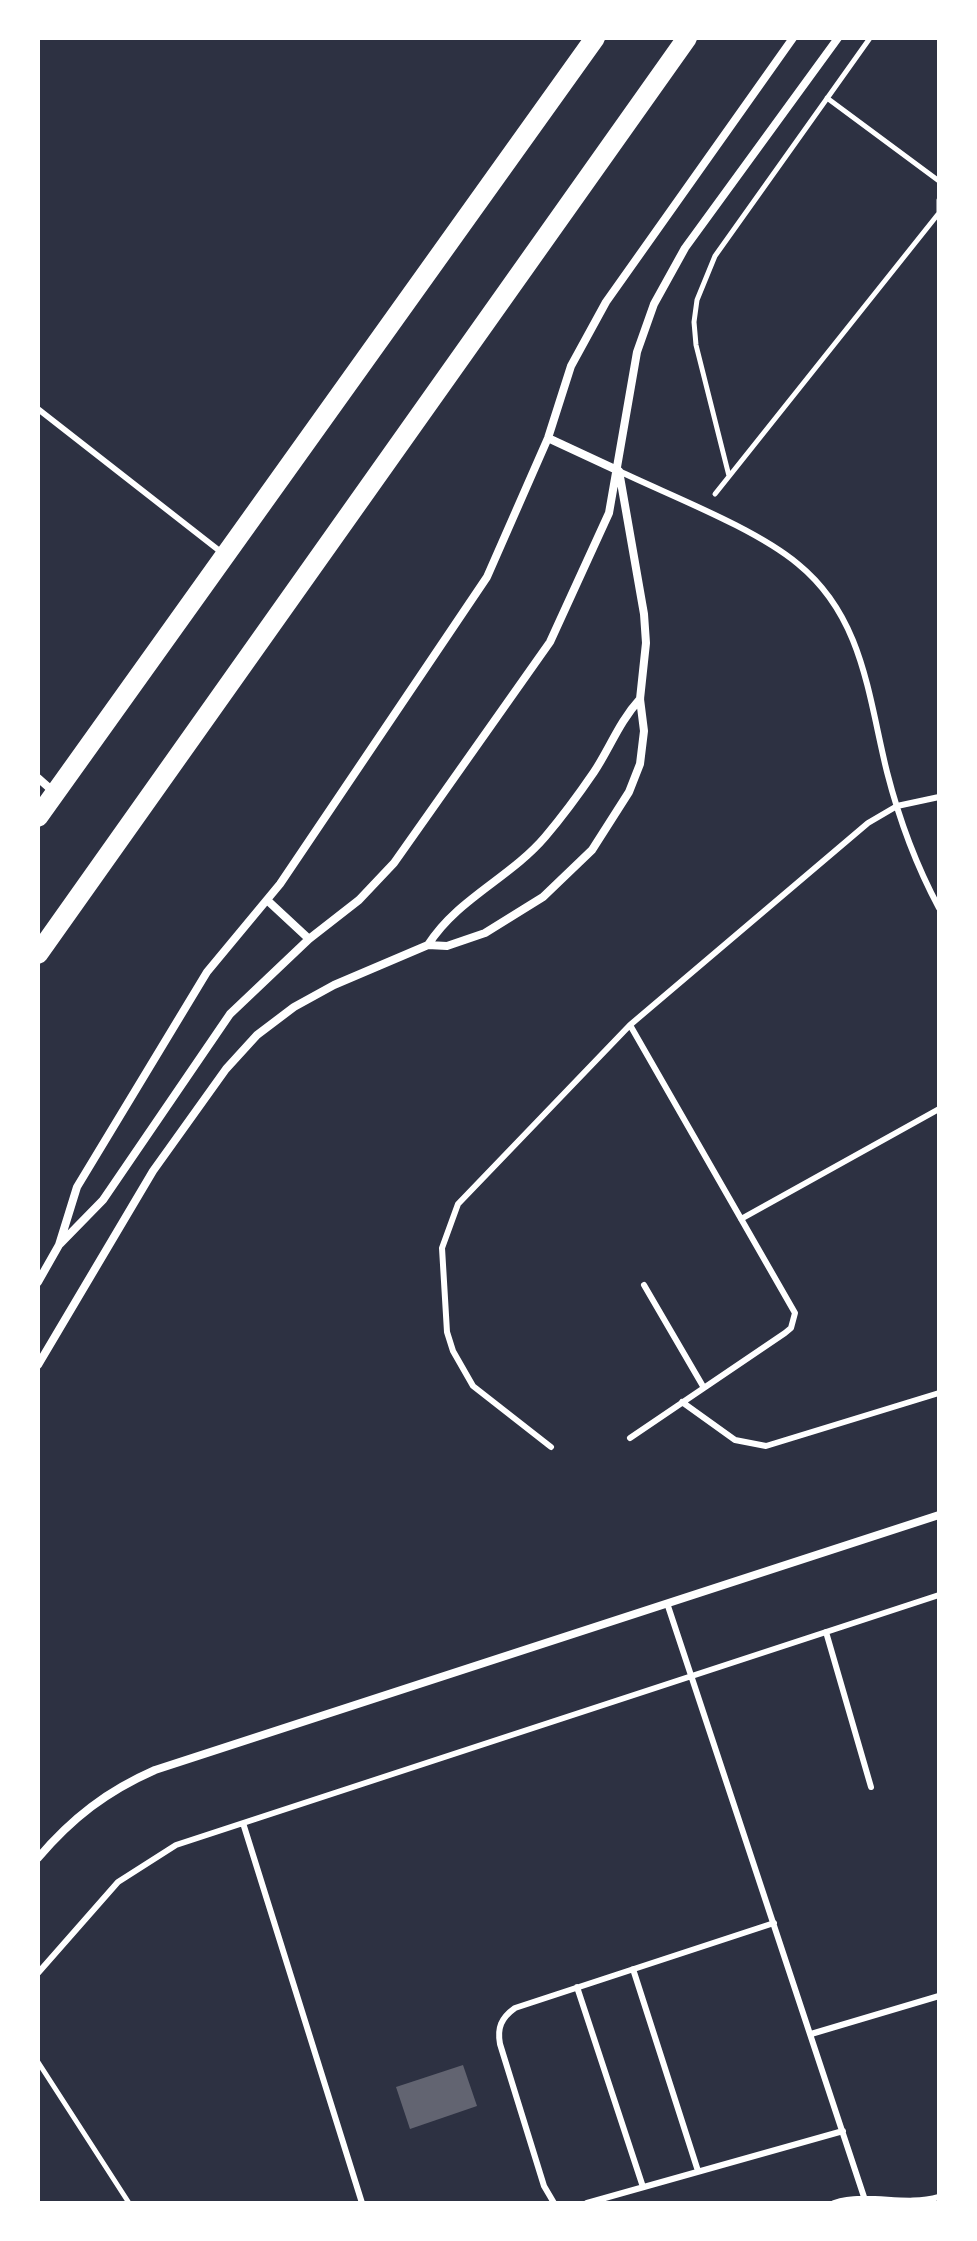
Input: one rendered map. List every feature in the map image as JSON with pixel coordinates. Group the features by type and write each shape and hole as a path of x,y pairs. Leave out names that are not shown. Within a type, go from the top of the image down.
{"main road":[{"path":"38,817 595,38"},
{"path":"38,954 687,38"}],"street":[{"path":"38,1282 59,1245 77,1187 207,972 267,900 487,577 548,438 571,366 606,302 793,38"},
{"path":"59,1245 103,1200 230,1014 309,939 359,900 394,863 550,642 609,513 619,471 631,376 645,327 665,281 838,38"},
{"path":"548,438 619,471"},
{"path":"38,1365 144,1185 241,1051 275,1021 313,995 428,945 447,946 485,933 543,897 592,850 629,792 640,764 644,731 640,699 646,643 644,614 619,471"},
{"path":"428,945 451,915 516,866 545,837 594,771 621,722 640,699"},
{"path":"38,778 55,793"},
{"path":"267,900 309,939"},
{"path":"38,1858 69,1824 95,1802 155,1770 939,1515"}],"lane":[{"path":"38,409 226,555"},
{"path":"619,471 795,562 834,601 860,651 897,806 939,908"},
{"path":"551,1447 488,1399 461,1369 447,1332 442,1248 458,1204 630,1025 868,823 897,806 939,797"},
{"path":"630,1025 791,1306 794,1321 785,1333 630,1438"},
{"path":"741,1219 939,1109"},
{"path":"644,1285 704,1388"},
{"path":"682,1402 735,1440 766,1446 939,1393"},
{"path":"38,1973 101,1898 136,1867 176,1845 939,1595"},
{"path":"667,1603 865,2200"},
{"path":"826,1632 871,1787"},
{"path":"243,1823 362,2203"},
{"path":"554,2203 544,2186 498,2034 501,2023 515,2008 774,1923"},
{"path":"633,1969 698,2171"},
{"path":"577,1987 643,2187"},
{"path":"811,2034 939,1996"},
{"path":"587,2203 843,2131"},
{"path":"834,2203 865,2200 904,2203 939,2197"}],"path":[{"path":"729,476 696,345 694,322 697,300 715,256 870,38"},
{"path":"827,98 939,181"},
{"path":"701,511 939,213 939,200"},
{"path":"38,2062 129,2203"}],"building":[{"path":"463,2065 477,2106 410,2129 396,2087"}]}
